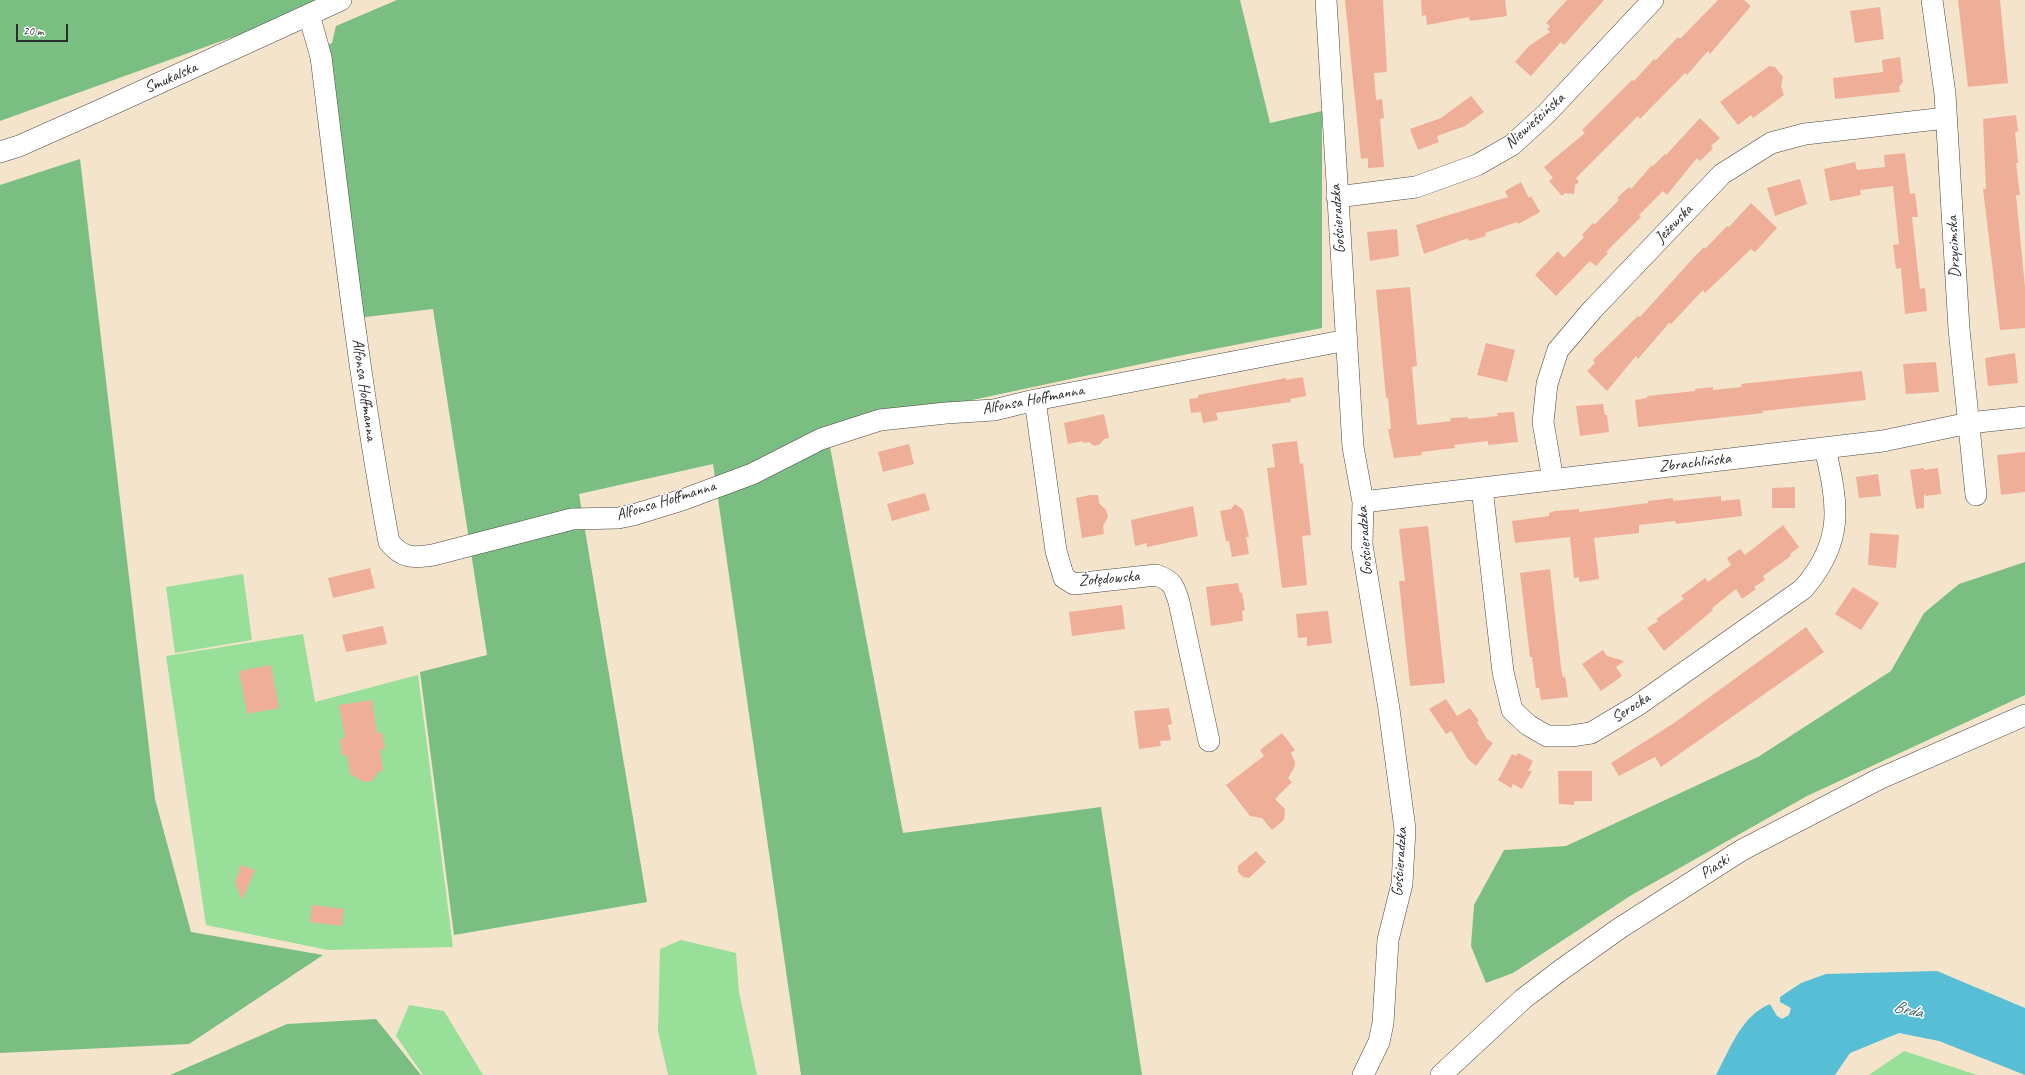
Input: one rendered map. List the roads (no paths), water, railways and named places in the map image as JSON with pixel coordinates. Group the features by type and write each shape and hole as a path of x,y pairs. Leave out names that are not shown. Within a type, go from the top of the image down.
{"street":[{"name":"Smukalska","path":"0,152 19,146 92,114 342,0"},
{"name":"Gościeradzka","path":"1326,0 1353,447 1363,502 1362,545 1389,709 1405,829 1402,884 1388,940 1383,1023 1379,1042 1363,1075"},
{"name":"Niewieścińska","path":"1337,197 1416,187 1477,165 1512,145 1547,113 1653,0"},
{"name":"Drzycimska","path":"1932,0 1939,47 1946,118 1959,328 1976,495"},
{"name":"Alfonsa Hoffmanna","path":"309,15 321,57 374,459 389,542 397,551 411,558 433,555 572,519 618,518 633,515 682,500 752,474 821,439 880,420 946,413 994,410 1035,400 1347,340"},
{"name":"Jeżewska","path":"1553,480 1543,422 1547,384 1558,350 1593,308 1722,174 1771,143 1805,134 1946,118"},
{"name":"Żołędowska","path":"1035,400 1056,551 1064,578 1074,584 1156,575 1168,579 1174,586 1179,602 1209,741"},
{"name":"Zbrachlińska","path":"1363,502 1883,441 1969,423 2025,418"},
{"name":"Serocka","path":"1482,488 1503,672 1512,710 1528,725 1547,736 1571,736 1591,733 1638,705 1803,589 1816,575 1831,544 1835,526 1835,490 1825,448"},
{"name":"Piaski","path":"1441,1075 1523,999 1557,973 1620,928 1742,850 1878,779 2025,715"}],"water":[{"name":"Brda","path":"1937,971 2025,1008 2025,1075 1939,1041 1899,1033 1850,1053 1835,1075 1716,1075 1737,1034 1751,1016 1770,1004 1777,1016 1782,1019 1789,1015 1791,1008 1780,1002 1780,997 1801,983 1826,974"}]}
